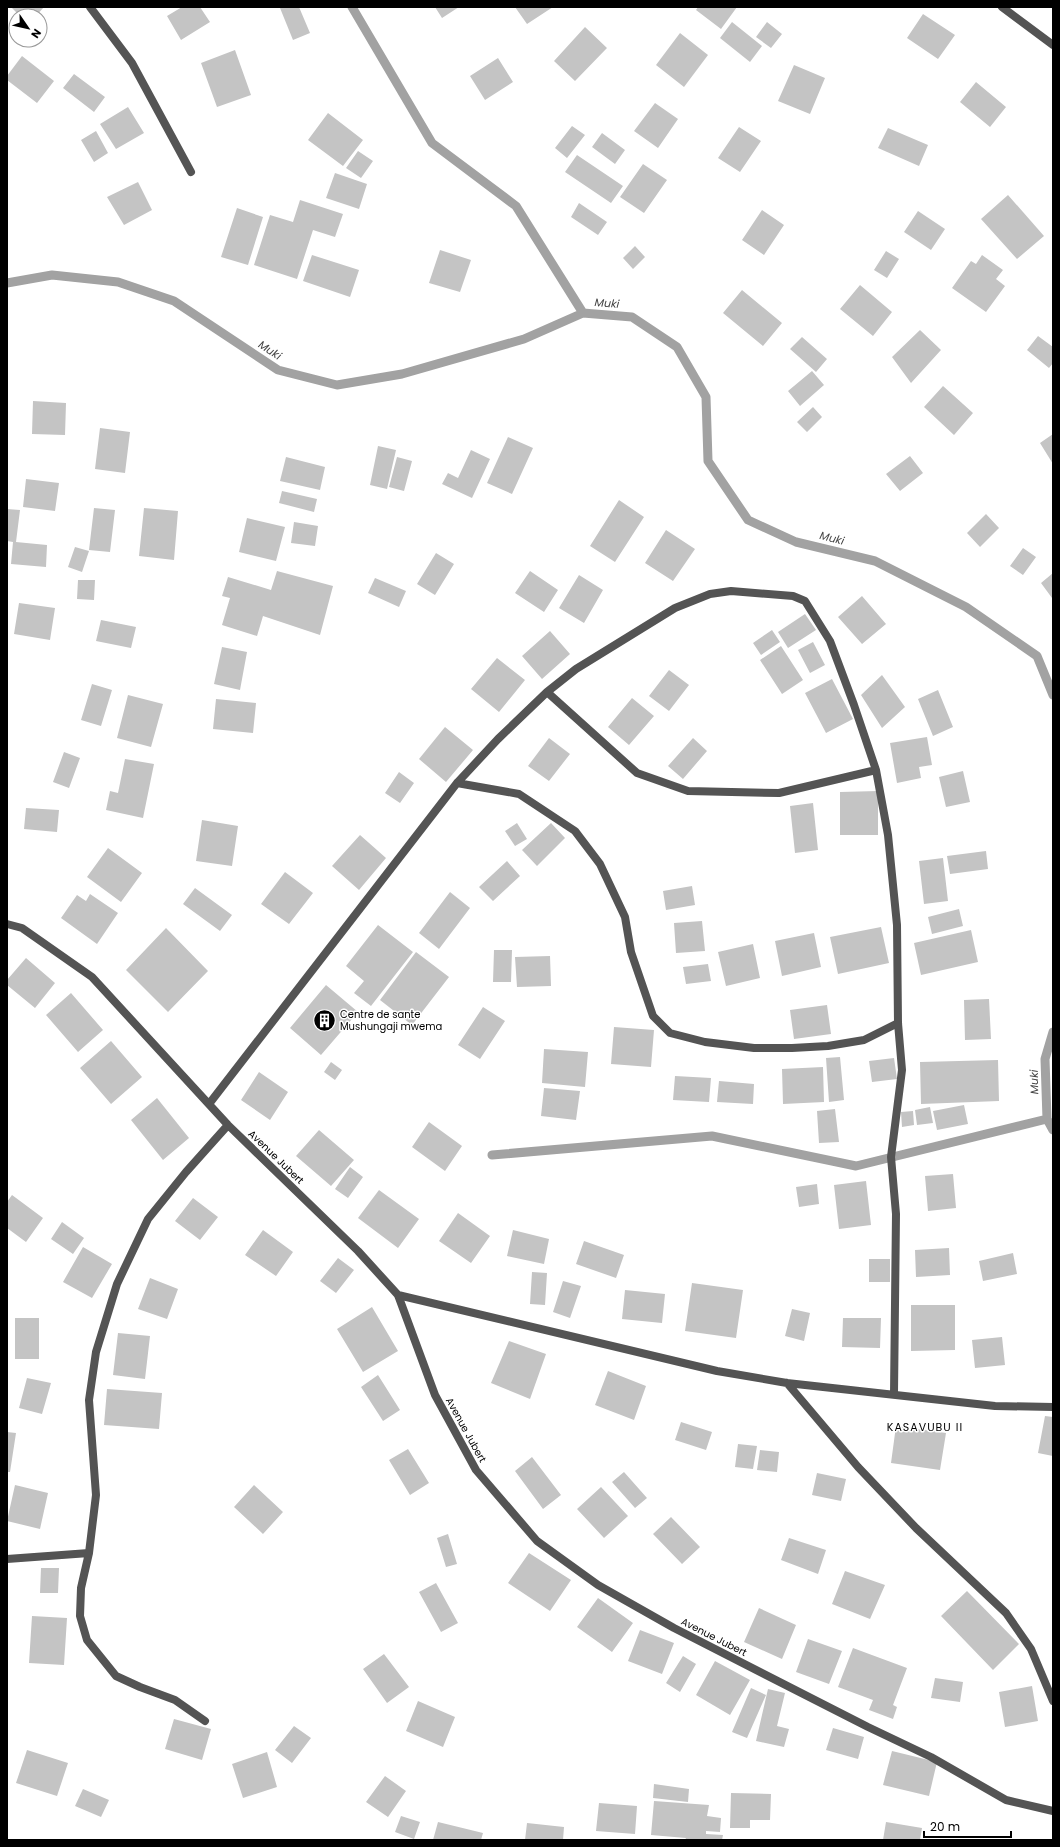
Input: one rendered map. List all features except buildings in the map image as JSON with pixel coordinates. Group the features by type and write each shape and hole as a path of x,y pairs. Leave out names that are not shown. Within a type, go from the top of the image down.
{"street":[{"path":"90,7 132,63 191,172"},
{"path":"1002,7 1053,45"},
{"path":"209,1104 457,783 498,739 547,692 576,669 655,619 710,594 731,591 793,596 805,601 830,641 854,705 876,770 888,835 897,925 898,1023 902,1070 891,1157 896,1214 894,1394"},
{"path":"547,692 637,773 688,791 779,793 876,770"},
{"path":"457,783 519,794 575,831 600,864 625,917 631,952 653,1016 670,1033 705,1042 754,1048 828,1046 864,1040 898,1023"},
{"name":"Avenue Jubert","path":"7,924 22,928 92,977 228,1125 358,1251 398,1295 435,1395 476,1470 537,1541 598,1585 674,1628 868,1727 931,1757 1006,1800 1053,1811"},
{"path":"205,1721 175,1700 116,1676 87,1640 80,1616 81,1588 89,1553 96,1495 89,1400 96,1352 117,1284 148,1219 186,1172 228,1125"},
{"path":"398,1295 717,1371 787,1383 995,1406 1053,1407"},
{"path":"787,1383 858,1467 916,1528 1006,1613 1031,1649 1053,1701"},
{"path":"7,1559 89,1553"}],"waterway":[{"path":"352,7 432,143 516,206 583,313"},
{"name":"Muki","path":"7,283 52,275 118,282 174,301 278,370 337,385 402,374 524,339 583,313 632,317 677,347 706,397 708,461 748,520 796,542 875,561 966,607 1037,656 1053,695"},
{"name":"Muki","path":"1053,1032 1045,1059 1047,1119 1053,1130"},
{"path":"492,1155 712,1136 856,1166 1047,1119"}],"place":[{"name":"Centre de sante Mushungaji mwema","path":"324,1020"}],"district":[{"name":"KASAVUBU II","path":"925,1427"}]}
